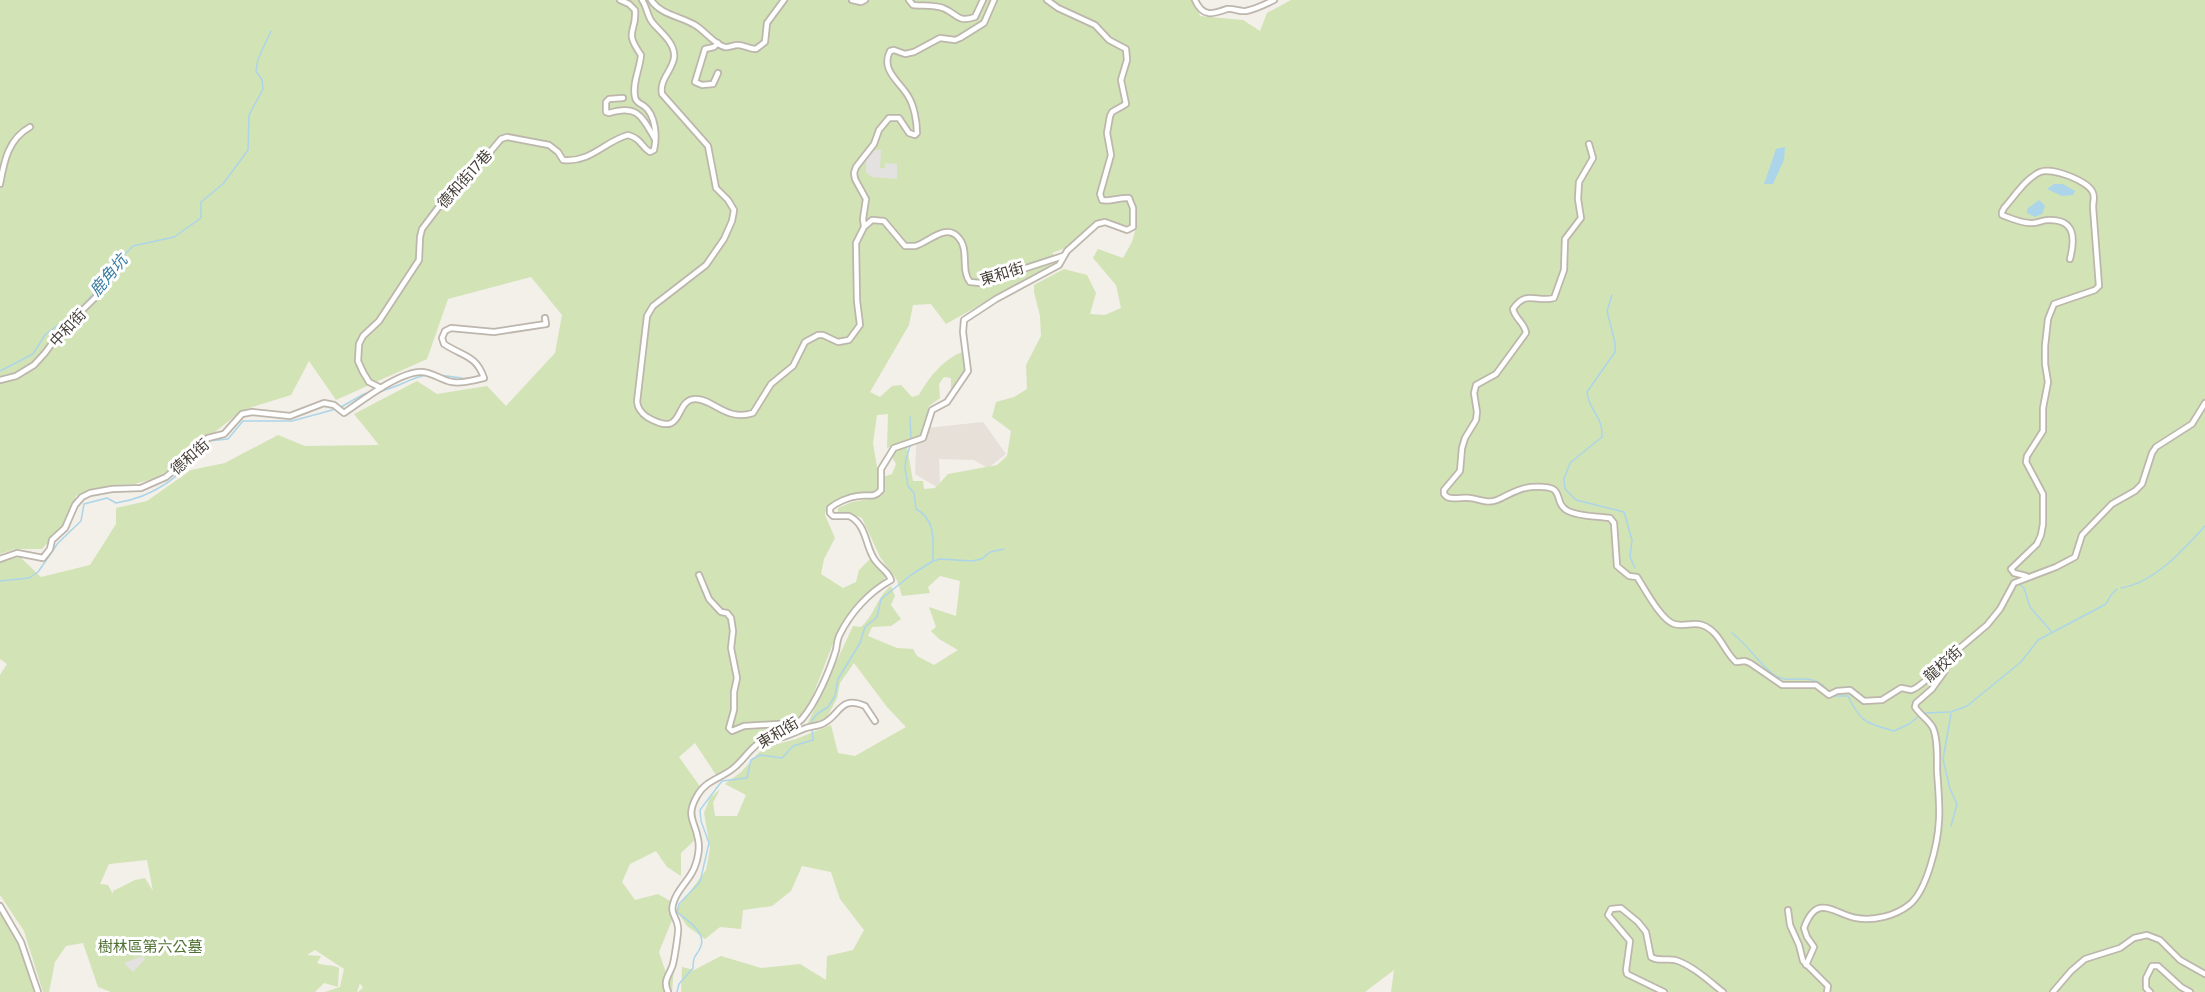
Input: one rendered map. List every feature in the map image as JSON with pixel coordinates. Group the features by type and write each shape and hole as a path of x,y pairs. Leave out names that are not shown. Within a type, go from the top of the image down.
{"street":[{"path":"620,0 635,10 631,37 640,55 635,98 637,102 646,107 654,121 655,140"},
{"path":"642,0 652,22 668,40 674,53 673,62 663,82 662,94 708,146 716,188 734,210 724,239 706,265 653,306 647,316 638,402 640,411 664,425 677,421 684,405 690,400 697,399 723,412 748,415 753,413 771,384 793,366 805,342 818,335 824,335 838,342 849,340 860,325 857,301 856,243 864,227 862,219 866,199 854,173 874,144 879,130 889,118 899,118 909,133 915,135 917,133 909,97 892,77 888,65 890,51 905,54 914,52 940,38 955,40 960,38 984,23 994,0"},
{"path":"651,0 662,11 698,26 718,43 728,48 735,45 756,49 765,42 766,23 784,0"},
{"path":"852,0 861,2 865,0"},
{"path":"909,0 913,5 941,7 960,20 967,20 975,17 983,0"},
{"path":"1047,0 1058,8 1095,25 1109,40 1124,47 1127,55 1120,80 1126,104 1112,112 1110,116 1107,133 1111,155 1100,194 1102,200 1106,201 1121,197 1129,198 1133,208 1133,227 1127,230 1105,222 1097,224 1063,256"},
{"path":"1196,0 1202,10 1208,14 1222,13 1229,8 1246,11 1274,0"},
{"path":"718,43 705,50 695,82 702,85 713,84 718,73"},
{"path":"623,98 609,99 606,102 606,112 635,111 644,119 655,140"},
{"path":"0,184 4,160 18,134 30,127"},
{"name":"德和街17巷","path":"379,389 369,382 363,372 358,360 359,344 363,336 379,321 419,260 422,229 447,196 468,178 501,139 507,137 549,145 558,152 563,160 587,157 623,136 633,136 642,141 646,150 650,152 654,150 655,140"},
{"name":"龍校街","path":"1589,144 1593,159 1579,182 1578,199 1581,218 1565,239 1564,270 1554,298 1532,296 1517,303 1513,309 1516,317 1525,327 1526,333 1496,374 1476,386 1474,393 1476,420 1465,438 1460,471 1448,483 1444,494 1452,498 1470,498 1488,502 1498,500 1521,488 1554,488 1567,511 1578,515 1610,518 1614,523 1617,566 1622,572 1637,577 1664,617 1671,623 1680,625 1702,625 1722,641 1733,660 1736,662 1745,660 1782,684 1816,685 1826,694 1850,690 1864,701 1882,700 1901,688 1913,690 1918,687 1929,675 1938,670 1948,657 1987,625 2000,609 2014,583 2075,557 2082,534 2112,504 2135,491 2142,484 2156,447 2192,424 2205,403"},
{"path":"2029,576 2014,573 2011,569 2037,544 2043,524 2043,494 2026,462 2027,456 2043,431 2043,408 2048,382 2045,355 2048,319 2054,304 2095,290 2099,286 2093,207 2095,195 2090,187 2078,180 2045,170 2037,173 2026,183 2004,208 2002,215 2030,223 2048,220 2066,224 2072,231 2073,238 2070,260"},
{"name":"東和街","path":"668,992 665,984 666,976 673,966 679,927 673,917 673,905 675,897 694,869 697,860 698,838 691,812 693,803 703,786 736,767 747,753 765,740 799,722 820,689 840,635 850,618 874,590 891,580 889,573 872,556 866,535 859,525 849,516 833,516 830,508 858,496 878,494 881,490 881,469 894,448 923,438 932,410 951,397 968,371 963,332 964,320 996,298 1059,265 1063,256 976,283 970,282 966,277 964,249 958,236 951,232 944,232 914,246 905,246 884,221 872,219 864,227"},
{"name":"中和街","path":"0,380 16,376 33,365 61,331 100,293 122,260"},
{"path":"379,389 406,375 422,372 457,382 484,378 475,360 444,344 442,338 445,331 451,328 477,331 512,330 530,325 543,326 546,324 545,318"},
{"name":"德和街","path":"0,559 17,553 43,558 50,549 52,540 65,528 75,505 82,497 90,493 112,489 141,488 166,477 196,452 203,441 224,434 242,414 252,412 290,416 324,403 336,406 344,413 379,389"},
{"path":"699,575 714,606 731,618 733,631 731,648 737,678 734,710 729,729 732,731 744,726 799,722"},
{"path":"1806,965 1814,948 1804,928 1810,915 1818,910 1831,908 1859,919 1884,917 1914,901 1926,880 1940,821 1937,757 1934,730 1918,712 1916,703 1932,689 1945,671 1948,657"},
{"path":"765,740 780,740 825,723 838,709 851,703 865,706 875,722"},
{"path":"0,906 21,942 38,992"},
{"path":"1664,992 1627,974 1626,964 1630,941 1608,915 1611,909 1621,908 1642,926 1648,938 1651,957 1656,960 1675,960 1723,992"},
{"path":"1788,910 1790,925 1803,961 1828,986 1827,992"},
{"path":"2054,992 2071,971 2085,959 2120,948 2134,938 2147,935 2160,940 2180,960 2205,974"},
{"path":"2150,992 2146,988 2148,972 2152,966 2158,966 2190,992"}],"shaded area":[{"path":"871,150 881,150 880,168 885,168 885,163 897,164 897,179 872,177 866,172 866,157"},
{"path":"983,422 1006,454 988,468 974,460 939,459 940,489 915,474 917,429"},
{"path":"143,956 145,959 133,972 124,963"}],"green space":[{"name":"樹林區第六公墓","path":"0,0 1195,0 1200,16 1243,20 1260,31 1267,13 1291,0 2205,0 2205,992 1391,992 1394,970 1365,992 681,992 682,967 694,970 721,956 761,968 800,964 826,980 827,956 853,950 864,930 840,899 831,872 802,866 791,891 772,906 743,910 741,929 720,927 705,939 687,926 676,910 706,870 710,848 704,813 710,798 720,789 713,803 715,816 737,816 746,795 725,784 741,772 763,748 796,739 831,725 838,753 855,756 906,727 887,707 854,663 840,683 837,698 827,717 806,727 853,626 861,627 866,622 882,595 891,586 895,596 891,605 901,619 891,626 872,627 868,636 897,648 913,649 917,656 934,665 958,650 939,639 931,631 936,627 929,607 956,616 960,581 940,576 928,587 930,593 902,596 897,580 880,557 862,518 846,512 838,513 838,508 852,502 881,497 884,489 883,477 892,474 896,464 892,457 888,458 888,453 900,446 907,447 913,481 923,481 924,489 935,488 948,474 997,465 1007,456 1011,431 992,417 996,402 1014,397 1027,389 1026,365 1041,336 1034,285 1064,269 1087,275 1096,293 1090,314 1105,315 1121,308 1116,285 1093,258 1098,249 1123,258 1132,242 1136,228 1128,226 1093,223 1068,247 1052,253 1060,260 946,324 931,304 913,305 909,325 870,392 880,397 892,386 901,385 912,397 919,395 938,368 965,351 965,373 955,389 951,390 951,378 944,377 939,384 940,398 929,406 923,434 887,448 888,414 877,415 873,443 878,473 878,491 869,495 854,494 827,506 825,515 835,538 824,559 821,574 843,588 856,582 859,570 871,558 886,575 883,582 868,594 837,633 806,713 777,734 763,738 718,778 695,743 679,757 704,792 695,806 698,837 681,853 681,876 667,867 656,851 630,864 622,882 635,900 658,894 672,902 672,920 659,952 666,973 674,967 672,992 358,992 363,988 360,983 357,992 325,992 340,987 344,969 315,950 307,955 321,956 317,963 339,968 338,987 324,983 315,992 111,992 98,987 83,943 66,946 55,962 49,992 43,992 24,931 0,895 0,675 7,664 0,659 0,561 20,557 41,577 90,565 116,524 116,508 147,501 191,470 225,463 278,435 305,446 379,445 354,414 417,381 437,394 487,386 506,406 555,353 562,315 531,277 448,299 427,359 336,400 309,361 291,395 243,410 198,445 178,465 155,478 135,484 106,486 76,496 65,523 42,549 15,549 0,554","holes":["147,860 153,891 145,878 135,880 113,891 113,894 108,885 100,884 109,864"]},
{"path":"0,912 18,942 35,992 0,992"}],"water":[{"path":"1785,147 1784,160 1773,184 1764,184 1776,149"},
{"path":"2054,184 2063,184 2075,191 2073,195 2062,196 2047,189"},
{"path":"2039,200 2045,206 2042,214 2035,217 2027,213 2027,209"}],"waterway":[{"name":"鹿角坑","path":"0,371 33,354 45,335 83,305 107,279 116,263 133,246 174,237 201,218 201,202 223,184 248,150 249,115 263,89 262,80 256,71 258,59 271,31"},
{"path":"1612,295 1607,311 1615,352 1587,392 1590,404 1598,418 1602,437 1570,463 1564,479 1565,489 1576,500 1624,512 1632,540 1630,557 1635,568"},
{"path":"379,391 428,375"},
{"path":"439,375 462,378"},
{"path":"341,407 371,392"},
{"path":"0,581 29,578 38,572 58,543 81,521 84,504 107,498 116,503 157,489 190,464 208,441 228,439 243,421 292,421 336,409"},
{"path":"910,417 911,438"},
{"path":"911,443 905,468 908,486 914,493 916,509 930,524 933,538 933,560"},
{"path":"2121,588 2145,580 2156,573 2205,526"},
{"path":"812,724 812,720 828,707 835,696 838,679 860,643 865,627 877,617 881,599 933,561 940,559 972,561 982,559 990,552 1004,549"},
{"path":"2019,584 2024,588 2030,607 2051,631"},
{"path":"1923,713 1951,712 1967,706 2021,662 2038,640 2106,604 2117,589"},
{"path":"1732,633 1773,674 1780,678 1815,681 1829,692"},
{"path":"1834,696 1848,696 1865,721 1894,731 1919,716"},
{"path":"1951,714 1943,759 1950,789 1957,804 1951,826"},
{"path":"677,992 679,984 693,968 702,941 701,935 694,926 677,912 679,904 700,882 709,843 701,821 700,810 722,781 747,778 751,760 760,755 782,758 793,746 813,740 812,728"}]}
